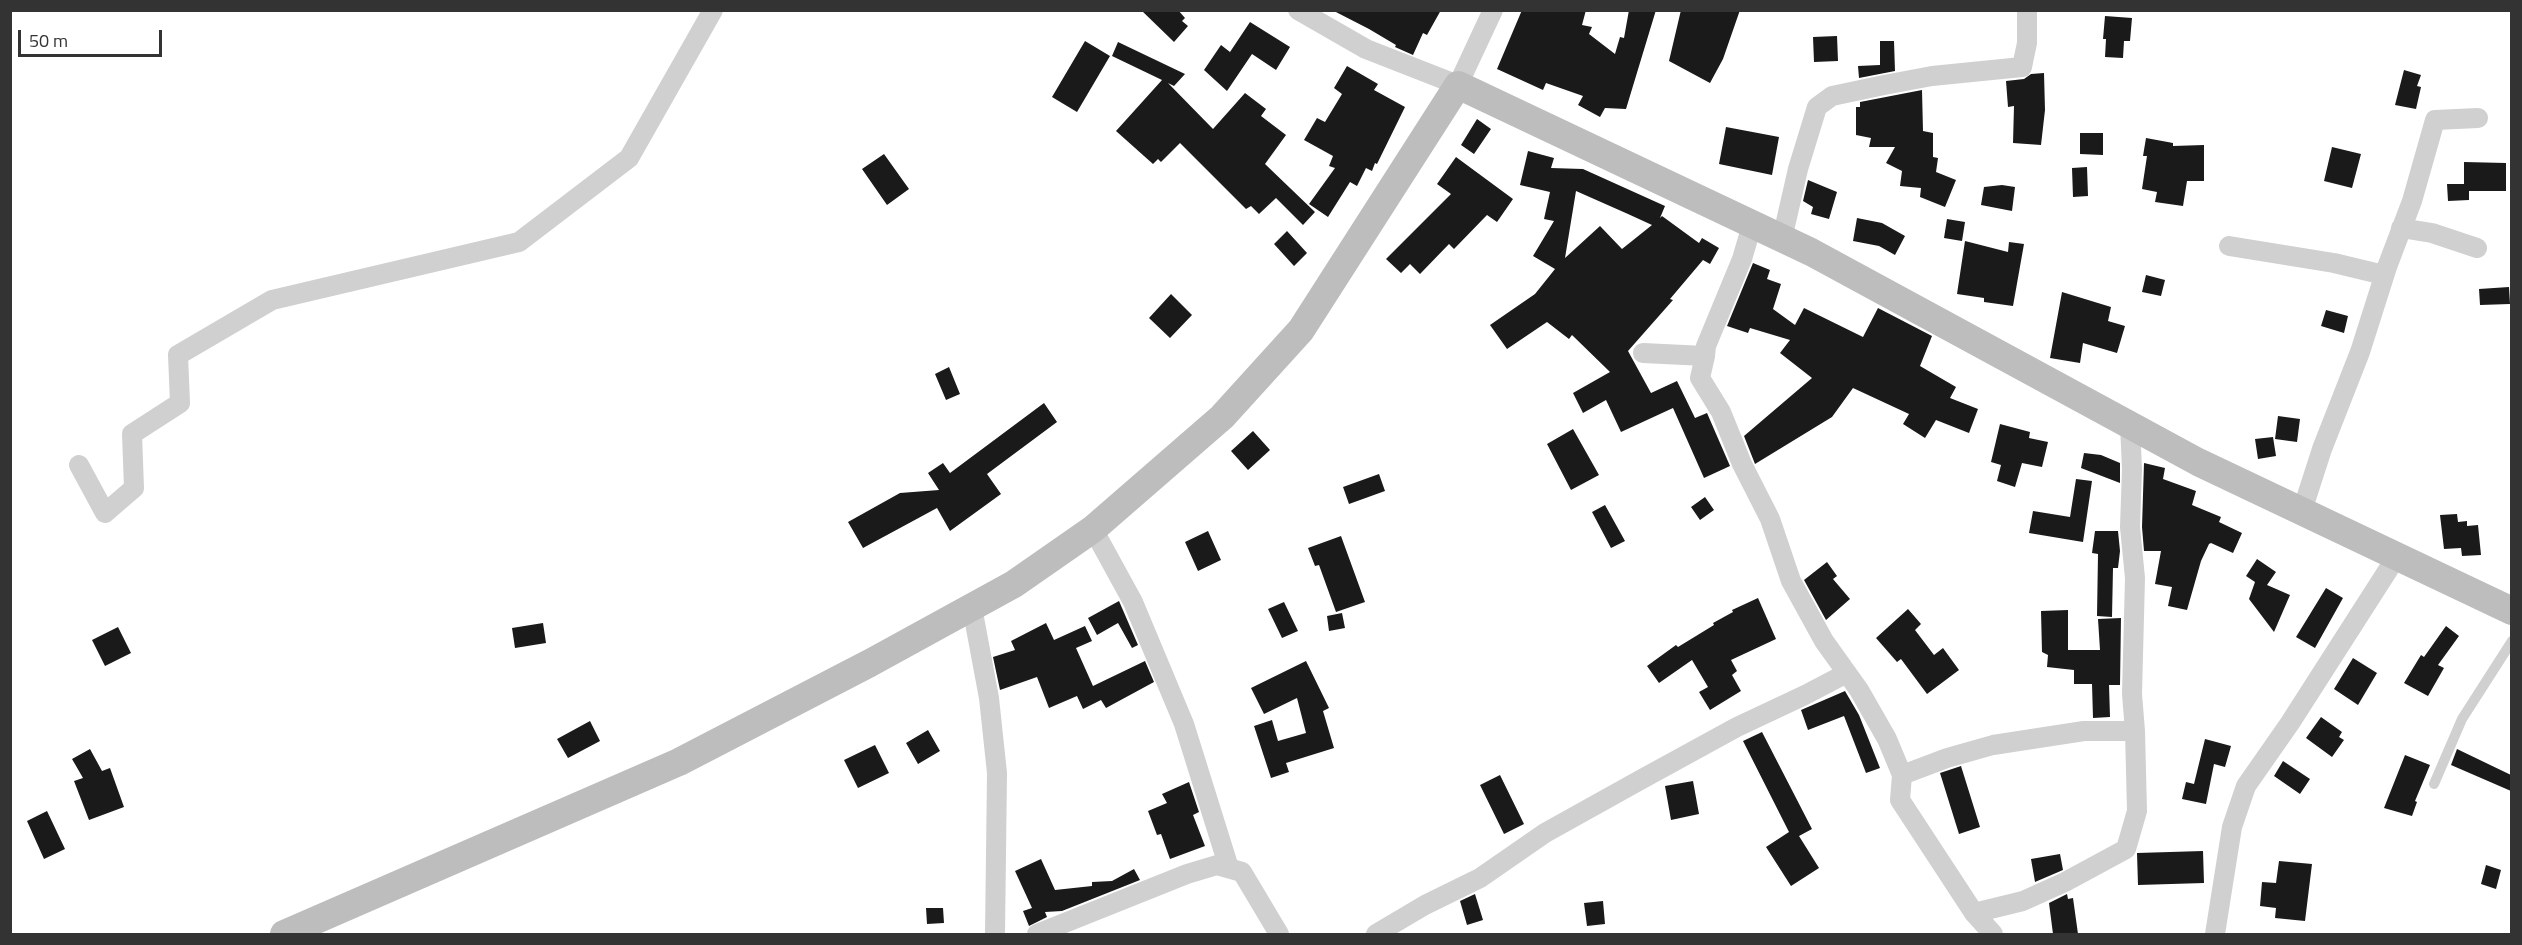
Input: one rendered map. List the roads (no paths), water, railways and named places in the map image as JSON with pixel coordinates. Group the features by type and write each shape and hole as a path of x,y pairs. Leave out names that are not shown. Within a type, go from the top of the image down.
{"street":[{"path":"79,465 105,513 134,488 132,434 180,403 178,355 272,300 519,242 629,158 713,10"},
{"path":"1298,10 1366,49 1458,85 1782,239 2198,462 2511,611"},
{"path":"284,934 679,762 870,663 1014,584 1093,529 1222,417 1301,330 1458,85 1493,10"},
{"path":"1782,239 1798,169 1817,107 1832,96 1884,85 1932,76 2022,67 2027,43 2027,10"},
{"path":"2302,511 2322,449 2360,352 2435,120 2478,118"},
{"path":"1752,225 1742,259 1706,346 1700,378 1721,412 1742,464 1770,519 1791,581 1824,641 1887,739 1902,775 1900,800 1974,913 1993,934"},
{"path":"2401,228 2432,233 2477,248"},
{"path":"2229,246 2334,263 2385,275"},
{"path":"1643,353 1705,356"},
{"path":"1974,913 2023,901 2065,882 2126,849 2137,811 2132,694 2135,578 2130,527 2132,469 2130,425"},
{"path":"1093,529 1133,602 1184,724 1230,868"},
{"path":"2215,934 2232,827 2246,786 2290,723 2397,556"},
{"path":"972,607 989,698 997,773 995,934"},
{"path":"1376,934 1425,905 1480,878 1545,833 1642,779 1737,727 1846,673"},
{"path":"1902,775 1947,758 1993,746 2084,731 2134,731"},
{"path":"1037,934 1187,874 1217,865 1242,872 1279,934"}],"lane":[{"path":"2434,784 2462,719 2511,641"}]}
